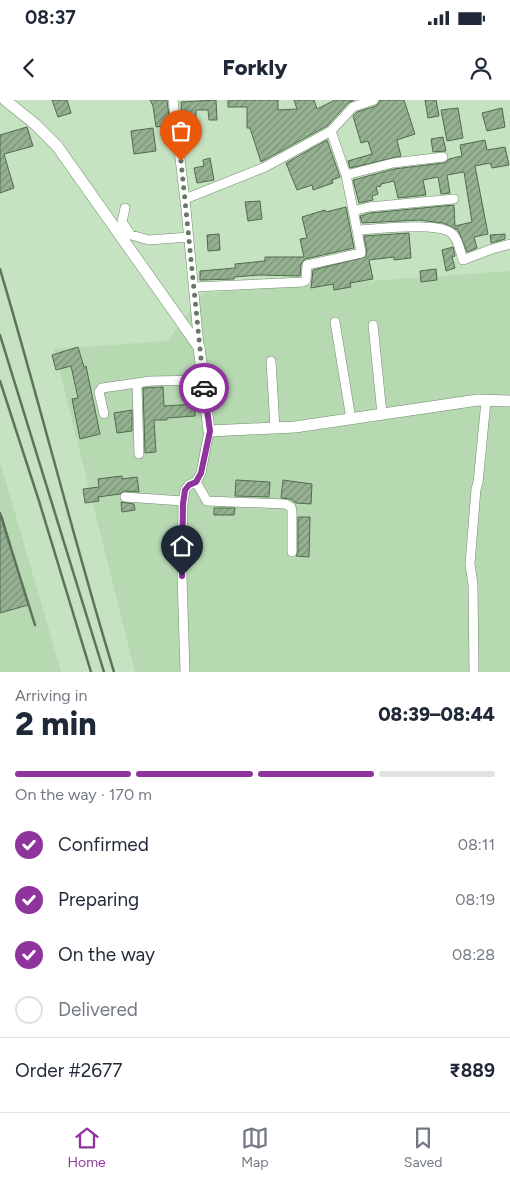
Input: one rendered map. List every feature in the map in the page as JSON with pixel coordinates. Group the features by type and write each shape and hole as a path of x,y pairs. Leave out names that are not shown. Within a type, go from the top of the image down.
{"street":[{"path":"5,100 57,146 199,348"},
{"path":"173,100 189,237 199,348 210,431 201,473 196,482 189,485 185,490 183,501 182,576 185,672"},
{"path":"185,199 265,167 332,131 353,107 374,100"},
{"path":"193,287 303,282 306,280 307,265 361,253 346,175 332,131"},
{"path":"346,175 393,162 443,157"},
{"path":"353,211 454,199"},
{"path":"125,208 122,222 131,235 149,240 189,237"},
{"path":"357,230 429,226 449,231 455,237 463,260 492,248 510,244"},
{"path":"335,322 351,419"},
{"path":"373,325 382,414"},
{"path":"271,361 275,428"},
{"path":"104,414 99,392 100,388 137,383 203,380"},
{"path":"137,383 139,454"},
{"path":"210,431 295,427 478,400 510,401"},
{"path":"474,672 473,585 470,564 486,400"},
{"path":"196,482 207,501 285,504 291,507 292,552"},
{"path":"125,497 183,501"}],"shaded area":[{"path":"510,271 510,672 135,672 54,349 167,341 204,293"},
{"path":"0,461 61,672 0,672"}],"building":[{"path":"52,100 67,100 71,113 58,117"},
{"path":"150,100 167,100 170,125 156,127 153,106"},
{"path":"216,100 217,120 209,120 208,110 196,110 196,121 182,122 181,102"},
{"path":"228,100 278,100 278,110 297,109 294,100 314,100 317,109 335,100 354,100 348,103 327,126 261,162 250,128 247,128 247,107 228,107"},
{"path":"380,100 404,100 415,134 397,140 401,156 350,168 348,161 372,154 368,141 361,143 353,116 357,112 376,106"},
{"path":"425,100 436,100 439,116 428,118"},
{"path":"458,108 463,138 447,141 441,110"},
{"path":"502,108 505,127 487,131 482,113"},
{"path":"27,127 33,146 4,154 14,188 0,193 0,135"},
{"path":"153,128 156,151 134,154 131,131"},
{"path":"443,137 446,151 433,152 431,139"},
{"path":"327,140 340,177 332,180 333,183 313,190 312,185 297,190 286,163"},
{"path":"485,140 487,150 505,147 509,165 492,168 490,163 475,166 488,234 474,237 477,248 467,252 458,230 443,223 419,220 362,223 360,216 370,213 454,205 455,226 472,222 464,172 447,175 450,193 441,194 438,177 423,180 426,195 398,198 394,181 376,187 378,194 372,196 373,200 359,203 353,180 394,169 444,163 449,159 462,156 460,145"},
{"path":"210,158 214,180 197,183 194,168 204,166 203,160"},
{"path":"260,201 262,219 248,221 245,202"},
{"path":"346,207 354,248 305,259 301,264 300,276 259,275 234,277 234,279 200,280 200,271 235,268 235,264 265,261 265,257 304,257 300,239 307,238 302,217 325,210 326,212"},
{"path":"409,233 411,258 394,260 394,257 369,260 373,279 350,283 351,287 334,290 333,284 311,288 313,270 365,257 367,252 364,236"},
{"path":"219,234 220,250 208,251 207,235"},
{"path":"505,234 505,239 491,243 490,235"},
{"path":"453,247 455,256 452,257 455,268 446,271 442,250"},
{"path":"436,269 437,280 421,282 420,271"},
{"path":"78,347 84,367 86,366 100,434 80,439 72,399 78,398 71,366 56,370 52,355"},
{"path":"163,387 164,406 195,404 195,416 154,420 156,452 145,453 143,388"},
{"path":"132,410 132,431 117,433 114,413"},
{"path":"122,476 122,479 137,477 139,492 123,491 120,494 98,497 99,501 85,503 83,489 99,487 98,479"},
{"path":"236,480 270,482 269,497 235,496"},
{"path":"283,480 312,484 311,504 296,503 291,499 281,498"},
{"path":"121,502 134,504 135,510 122,512"},
{"path":"214,508 235,508 234,515 214,515"},
{"path":"0,516 2,516 28,605 0,613"},
{"path":"298,517 310,517 309,557 296,556 298,552"}],"railway":[{"path":"0,269 114,672"},
{"path":"0,335 104,672"},
{"path":"0,381 91,672"},
{"path":"0,513 35,625"}],"way so far":[{"path":"181,161 204,388"}],"route":[{"path":"182,576 183,504 185,490 189,485 196,482 201,473 210,431 204,388"}]}
